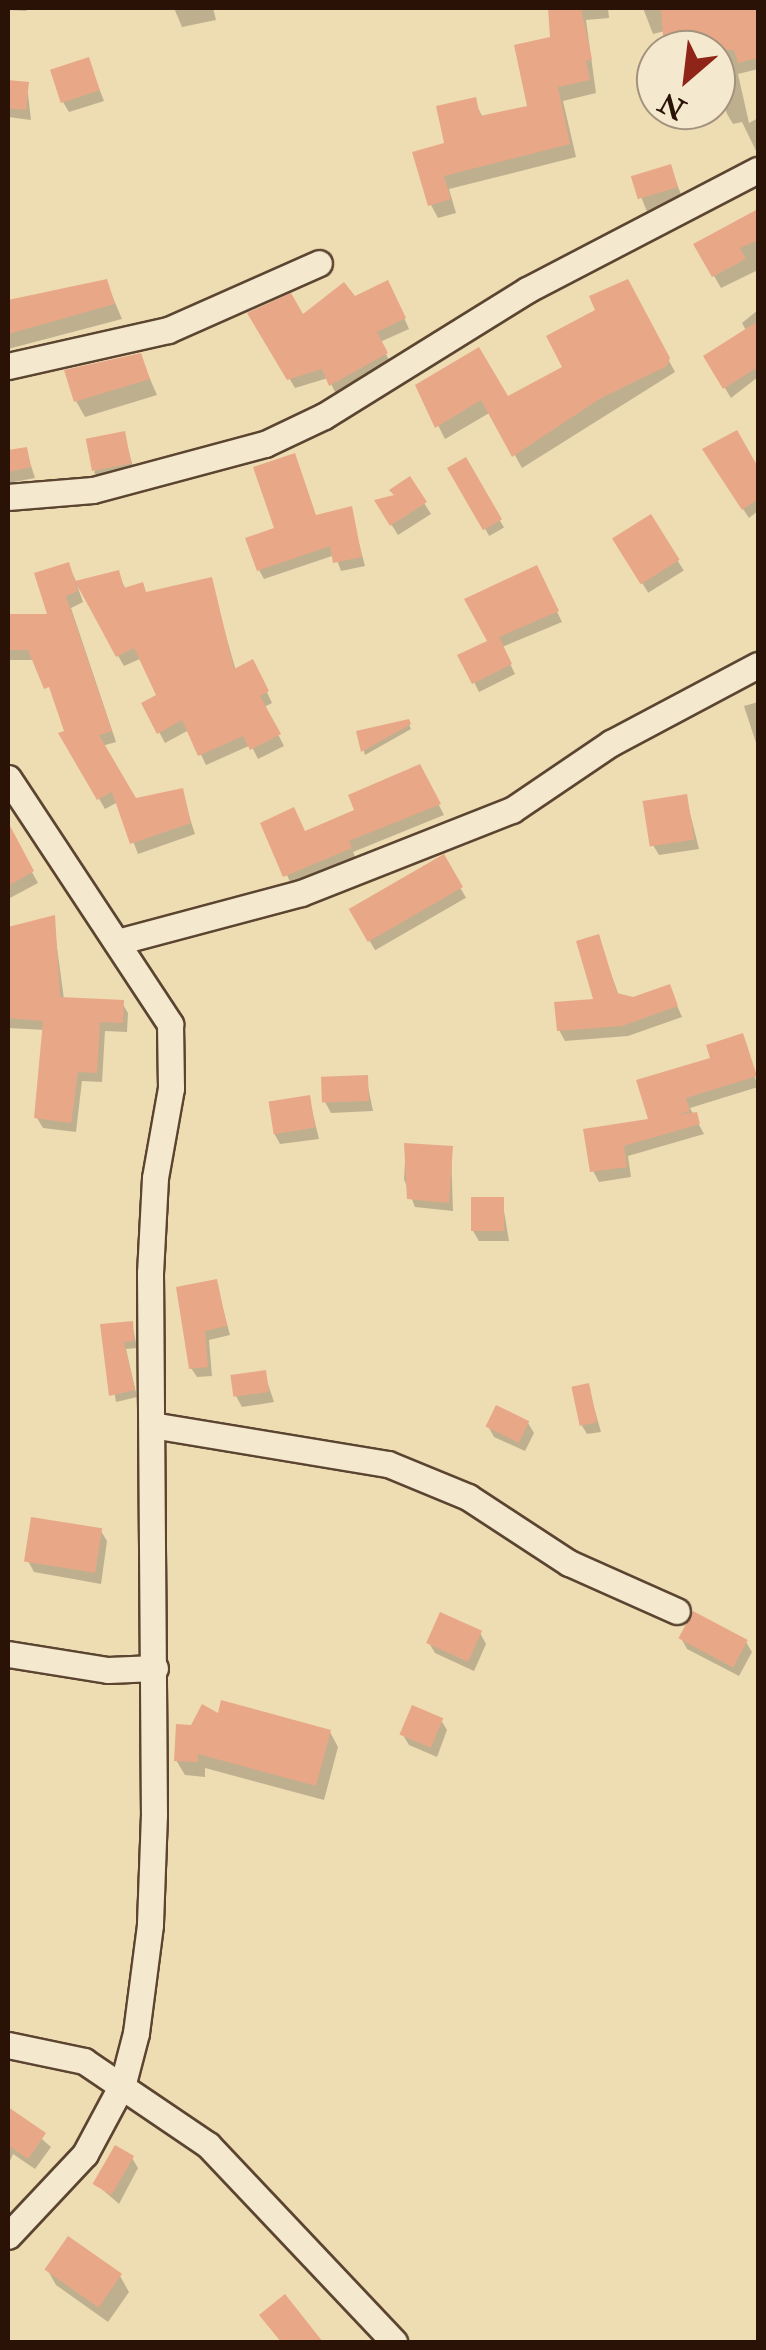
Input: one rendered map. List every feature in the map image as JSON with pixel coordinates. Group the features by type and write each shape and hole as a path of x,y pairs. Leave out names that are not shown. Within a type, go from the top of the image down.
{"street":[{"path":"8,497 93,490 266,444 324,416 527,290 758,170"},
{"path":"8,366 168,330 319,263"},
{"path":"117,942 301,893 512,810 612,743 758,665"},
{"path":"8,778 170,1024 171,1088 155,1178 150,1272 155,1668 150,1925 122,2083 85,2154 8,2236"},
{"path":"152,1425 388,1464 468,1498 570,1563 677,1611"},
{"path":"8,1654 108,1670 155,1668"},
{"path":"8,2045 84,2061 122,2083 208,2145 394,2342"}],"building":[{"path":"548,8 581,8 592,59 586,61 590,80 558,87 570,144 444,176 451,199 428,206 412,152 444,143 436,106 476,97 480,116 527,106 514,45 550,37"},
{"path":"661,8 758,8 758,58 738,63 736,30 663,30"},
{"path":"89,57 100,90 61,103 50,70"},
{"path":"8,80 29,82 26,110 8,108"},
{"path":"671,164 678,187 638,199 631,176"},
{"path":"758,209 758,240 740,248 746,259 712,277 693,244"},
{"path":"107,279 115,304 8,334 8,300"},
{"path":"628,279 670,358 667,366 601,398 512,457 481,400 435,428 415,385 479,347 508,396 562,367 546,336 595,310 589,296"},
{"path":"388,280 406,318 377,332 388,353 329,386 322,369 287,380 247,313 291,293 303,314 344,282 355,296"},
{"path":"758,321 758,367 723,389 703,356"},
{"path":"141,353 150,379 74,402 64,370"},
{"path":"737,430 758,467 758,499 742,510 702,449"},
{"path":"125,431 131,463 92,471 86,439"},
{"path":"27,447 31,467 8,472 8,450"},
{"path":"295,453 316,515 352,506 362,557 333,563 330,546 257,571 245,538 274,528 253,467"},
{"path":"466,457 502,519 483,530 447,468"},
{"path":"410,476 427,502 390,526 374,500 394,495 389,490"},
{"path":"651,514 680,560 641,584 612,538"},
{"path":"69,562 78,591 66,596 112,731 99,735 136,798 183,788 191,823 130,844 112,792 97,800 58,733 64,731 49,687 44,689 28,650 8,650 8,614 47,614 34,573"},
{"path":"537,565 559,611 499,637 512,664 472,684 457,655 487,641 464,599"},
{"path":"119,570 124,588 143,582 146,592 212,577 234,669 253,659 269,691 260,696 281,734 250,750 243,736 198,756 182,720 157,734 141,703 156,695 134,648 116,657 75,581"},
{"path":"409,719 411,724 361,752 356,731"},
{"path":"420,764 441,804 349,841 352,848 283,877 260,823 294,807 305,831 354,810 348,795"},
{"path":"687,794 694,839 650,846 643,801"},
{"path":"8,822 34,871 8,886"},
{"path":"444,854 463,887 368,942 349,909"},
{"path":"55,915 60,997 124,1000 123,1023 100,1022 97,1073 78,1072 71,1123 34,1118 43,1021 8,1018 8,927"},
{"path":"599,934 617,993 633,997 670,984 678,1006 622,1026 557,1031 554,1002 593,999 576,941"},
{"path":"743,1033 757,1076 686,1098 690,1111 676,1115 697,1112 700,1124 624,1146 627,1167 590,1172 583,1129 648,1119 636,1080 710,1058 706,1045"},
{"path":"368,1075 369,1101 322,1103 321,1077"},
{"path":"310,1095 315,1128 274,1134 269,1102"},
{"path":"404,1143 453,1146 449,1203 407,1199"},
{"path":"471,1197 504,1197 504,1231 471,1231"},
{"path":"217,1279 227,1326 205,1331 208,1367 189,1369 176,1287"},
{"path":"133,1321 134,1341 124,1342 135,1390 109,1396 100,1324"},
{"path":"266,1370 269,1392 233,1397 230,1375"},
{"path":"589,1383 597,1422 580,1426 571,1387"},
{"path":"496,1405 529,1421 519,1443 485,1427"},
{"path":"31,1517 102,1528 95,1573 24,1561"},
{"path":"693,1611 748,1640 733,1667 678,1638"},
{"path":"440,1612 482,1631 468,1662 426,1643"},
{"path":"221,1700 331,1730 316,1786 198,1754 198,1762 174,1761 176,1724 191,1725 202,1704 218,1713"},
{"path":"412,1705 443,1718 431,1748 399,1734"},
{"path":"8,2107 46,2133 28,2159 8,2145"},
{"path":"115,2145 134,2156 112,2195 92,2184"},
{"path":"68,2236 122,2274 99,2307 44,2270"},
{"path":"285,2294 323,2342 281,2342 259,2315"}]}
